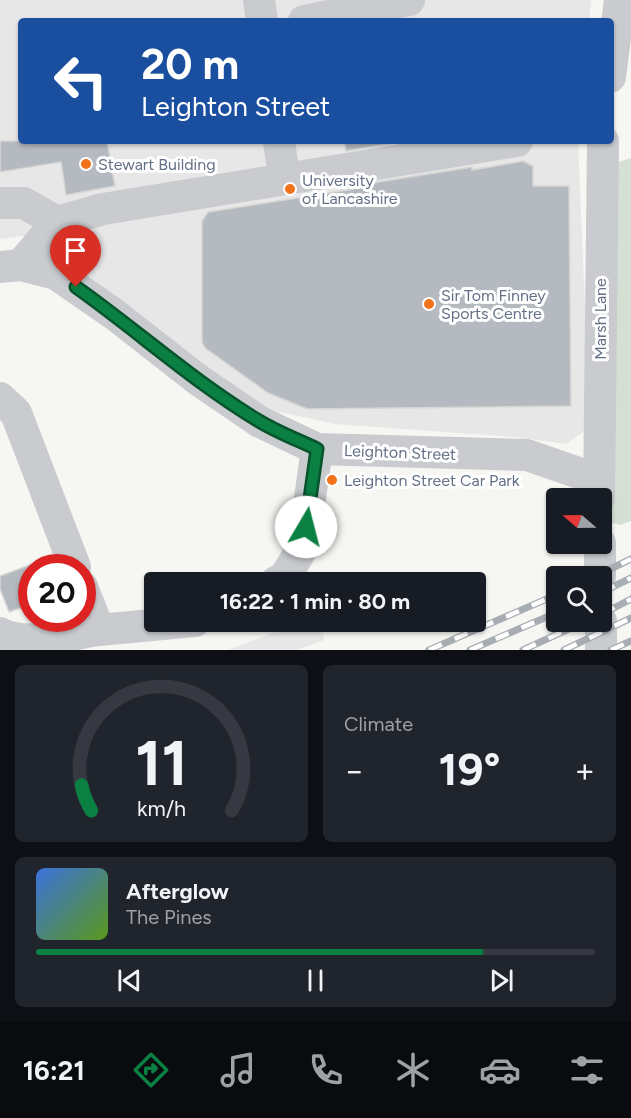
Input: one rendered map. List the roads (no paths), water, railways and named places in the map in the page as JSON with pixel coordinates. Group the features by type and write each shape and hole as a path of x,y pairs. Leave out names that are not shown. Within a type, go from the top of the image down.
{"street":[{"path":"259,0 262,18"},
{"path":"319,18 409,0"},
{"path":"614,55 623,7"},
{"path":"279,144 284,178"},
{"path":"10,266 57,222 103,210 498,144"},
{"name":"Marsh Lane","path":"599,488 603,144"},
{"path":"0,203 24,202 57,222"},
{"name":"Leighton Street","path":"10,266 56,274 114,314 206,386 260,422 317,449 527,455 597,488"},
{"path":"0,398 16,413 70,554"},
{"path":"288,572 303,547 317,449"},
{"path":"96,622 99,630"},
{"path":"0,633 8,638 34,639 144,626"},
{"path":"601,632 601,650"}],"railway":[{"path":"612,568 631,559"},
{"path":"612,587 631,578"},
{"path":"429,650 546,599"},
{"path":"612,609 631,599"},
{"path":"470,650 546,617"},
{"path":"564,650 631,618"},
{"path":"523,650 562,632"},
{"path":"611,650 631,641"}],"place":[{"name":"Stewart Building","path":"86,164"},
{"name":"University of Lancashire","path":"290,189"},
{"name":"Sir Tom Finney Sports Centre","path":"429,304"},
{"name":"Leighton Street Car Park","path":"332,480"}]}
